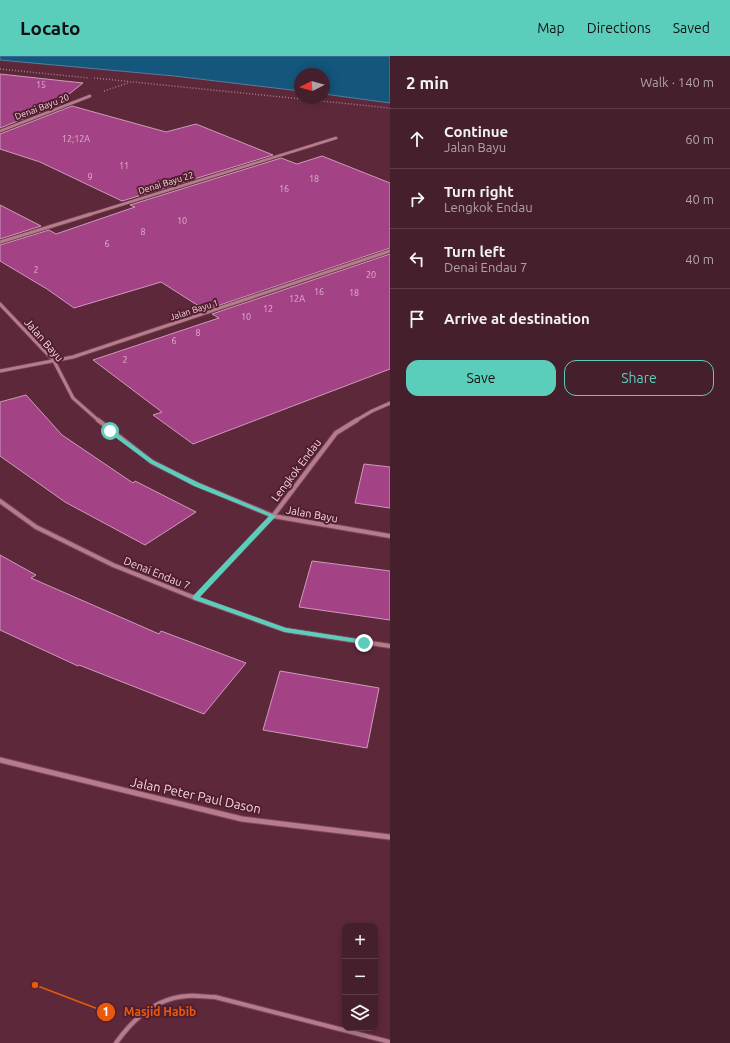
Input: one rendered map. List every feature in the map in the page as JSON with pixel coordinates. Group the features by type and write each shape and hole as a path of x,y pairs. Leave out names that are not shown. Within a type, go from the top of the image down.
{"street":[{"name":"Denai Bayu 20","path":"0,131 90,96"},
{"name":"Denai Bayu 22","path":"0,242 336,138"},
{"name":"Jalan Bayu 1","path":"0,371 73,357 390,251"},
{"name":"Jalan Bayu","path":"0,304 54,361 74,398 110,431 152,462 196,484 273,516 390,536"},
{"name":"Lengkok Endau","path":"195,598 273,516 336,433 372,410 390,403"},
{"name":"Denai Endau 7","path":"0,501 36,526 113,565 195,598 285,630 390,646"},
{"name":"Jalan Peter Paul Dason","path":"0,760 242,819 390,837"}],"lane":[{"path":"116,1043 134,1020 157,1004 186,996 214,997 390,1042"}],"path":[{"path":"0,69 390,108"},
{"path":"90,96 130,82"}],"water":[{"path":"0,56 390,56 390,103 330,95 330,68 294,68 294,90 174,76 0,60"}],"building":[{"path":"0,74 83,83 59,102 63,103 0,128"},
{"path":"72,106 166,132 196,124 273,155 122,201 40,162 0,149 0,134"},
{"path":"322,156 390,183 390,248 205,310 161,282 74,308 47,289 0,261 0,245 49,230 56,234 135,207 130,205 281,158 297,164"},
{"path":"0,205 41,226 0,239"},
{"path":"390,254 390,369 193,444 153,415 162,412 93,360 219,318 212,314"},
{"path":"26,395 62,435 133,483 135,481 196,512 145,545 65,502 0,456 0,402"},
{"path":"364,464 390,467 390,508 355,503"},
{"path":"0,555 36,575 31,578 159,634 161,631 246,663 204,714 79,665 78,666 0,630"},
{"path":"312,561 390,571 390,620 299,607"},
{"path":"280,671 379,688 367,748 263,730"}],"place":[{"name":"Masjid Habib","path":"35,985"}],"route":[{"path":"110,431 152,462 196,484 273,516 195,598 285,630 364,643"}]}
